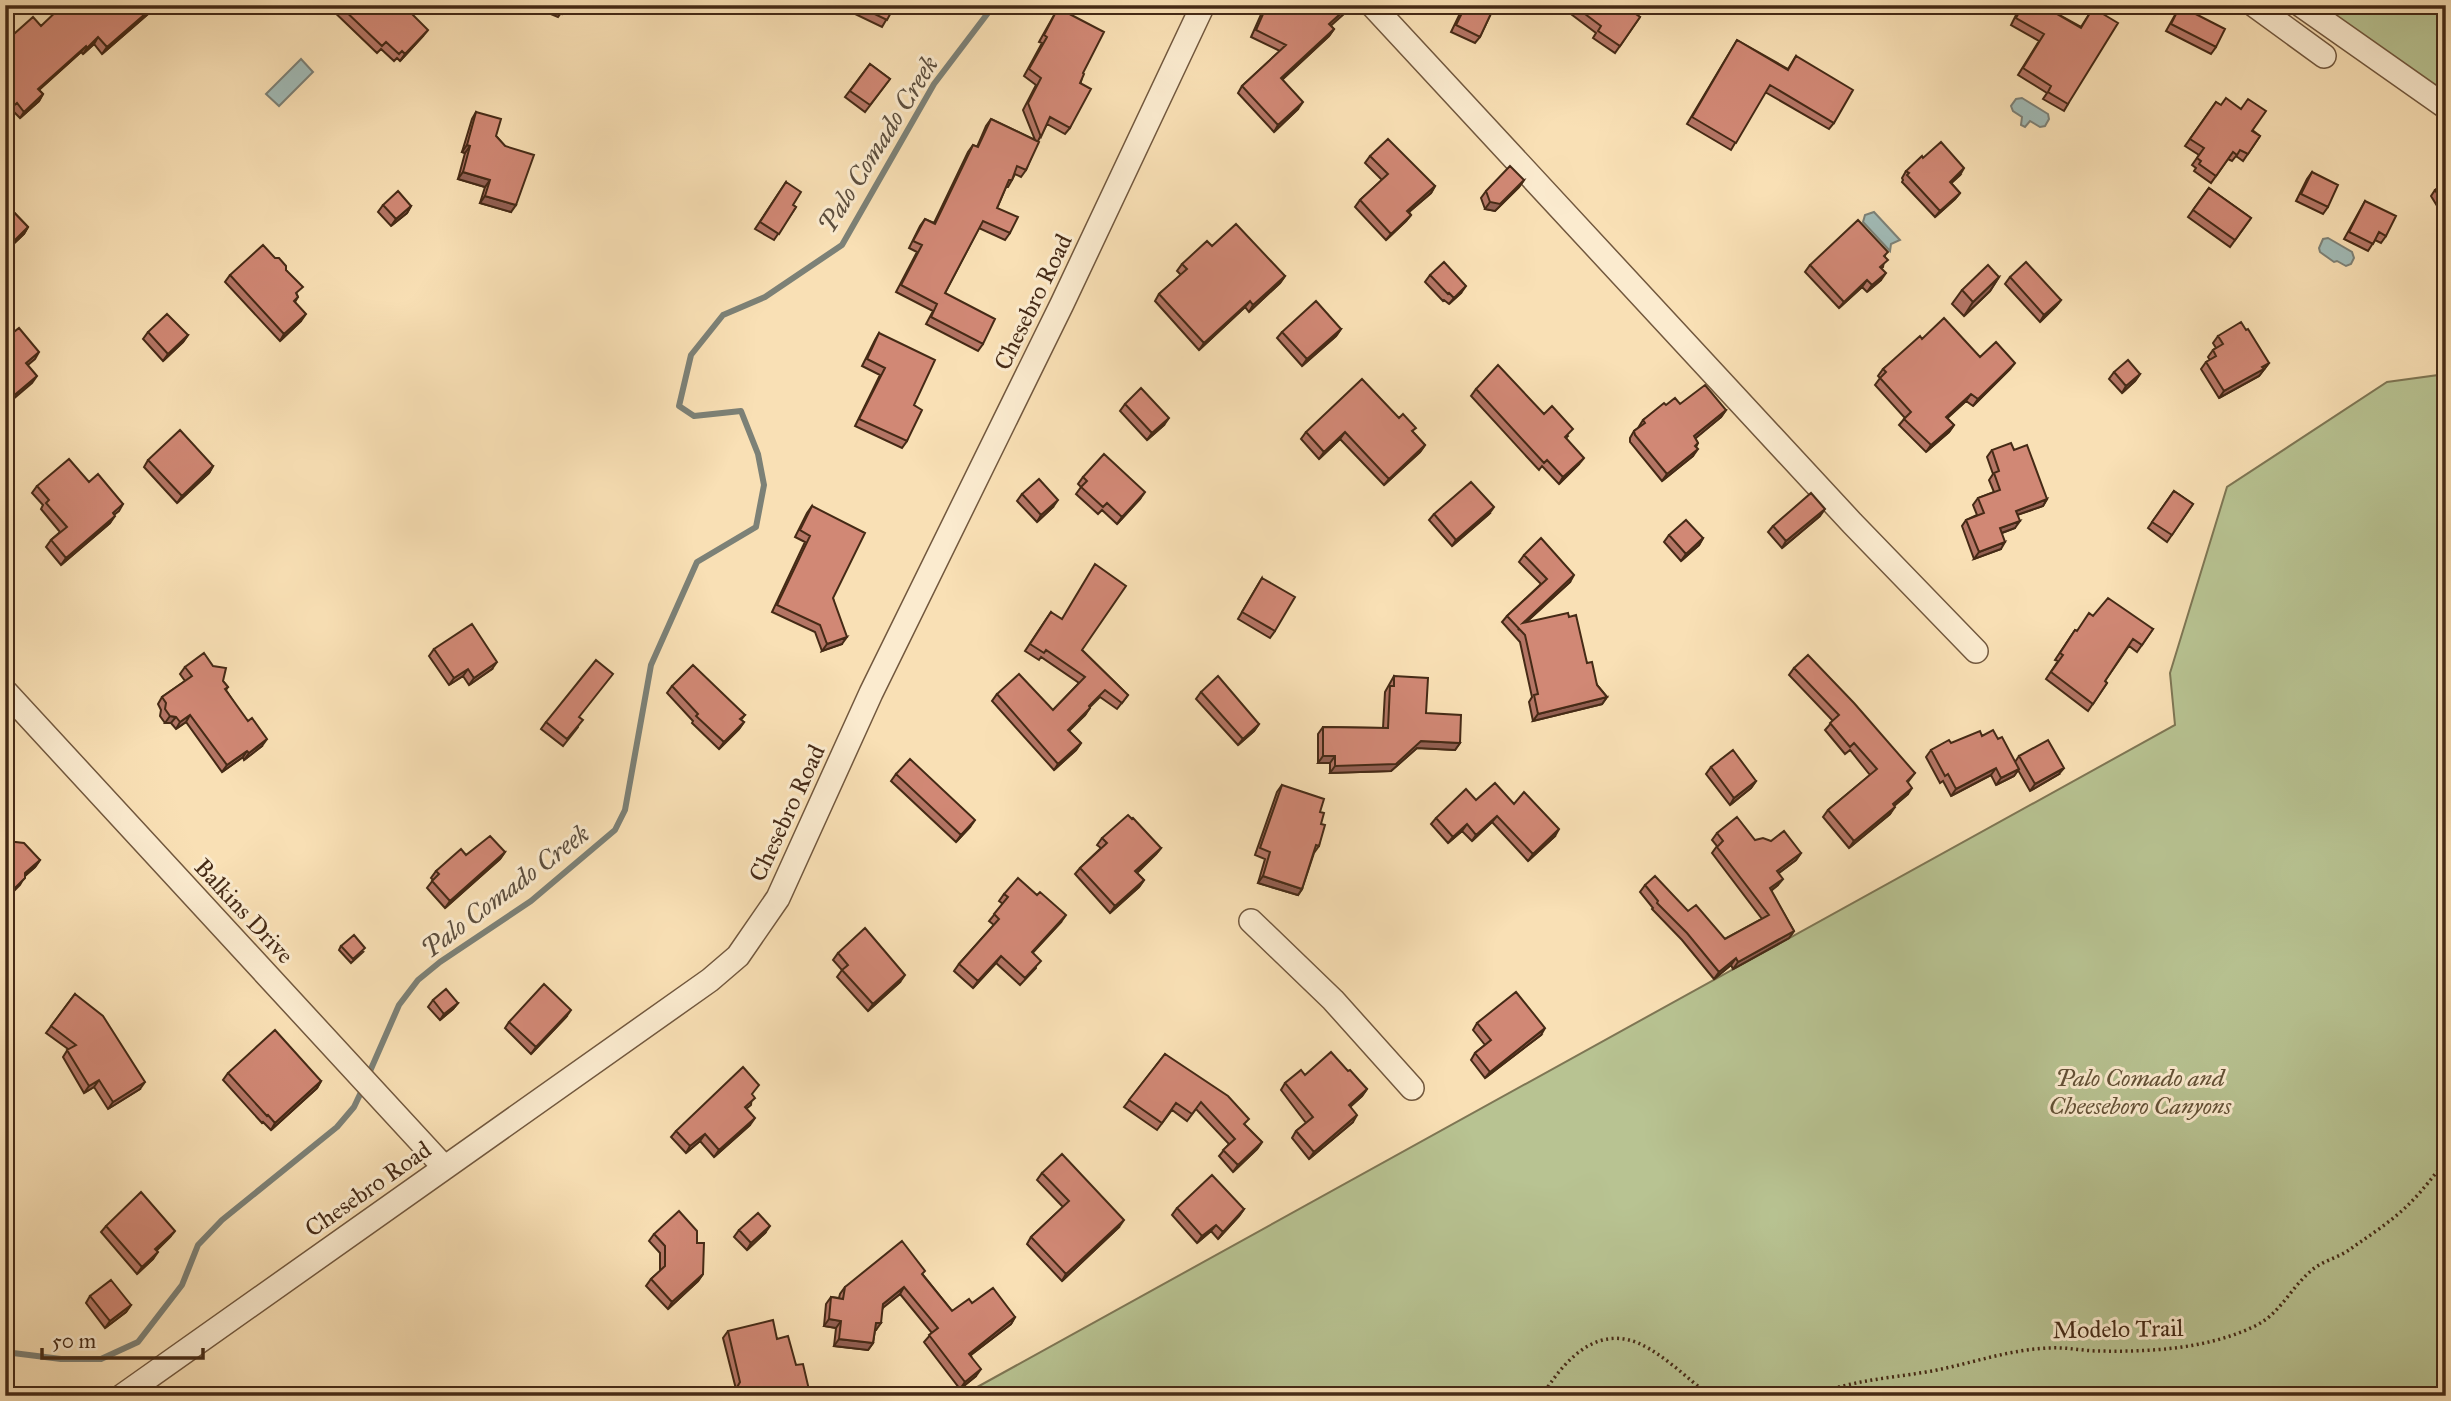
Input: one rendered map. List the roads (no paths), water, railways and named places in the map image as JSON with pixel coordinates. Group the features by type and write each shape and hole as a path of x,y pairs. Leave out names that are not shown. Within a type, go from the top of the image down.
{"street":[{"name":"Chesebro Road","path":"121,1396 710,980 737,956 778,898 872,693 1062,304 1203,5"},
{"path":"1372,5 1852,523 1976,651"},
{"path":"2254,5 2324,56"},
{"path":"2301,5 2446,107"},
{"name":"Balkins Drive","path":"5,691 444,1167"},
{"path":"1251,921 1333,1000 1412,1088"}],"water":[{"path":"301,59 313,72 279,106 266,94"},
{"path":"2022,98 2048,114 2049,119 2045,126 2040,127 2030,121 2025,127 2021,125 2022,117 2013,111 2011,106 2016,99"},
{"path":"1874,212 1900,240 1891,244 1890,251 1863,222 1865,215"},
{"path":"2328,238 2352,252 2354,258 2351,264 2346,266 2334,262 2320,252 2323,239"}],"waterway":[{"name":"Palo Comado Creek","path":"367,1078 399,1005 418,980 440,962 531,901 615,830 625,810 651,665 697,562 756,527 764,485 758,454 741,411 694,416 679,406 691,355 723,315 765,297 842,245 934,84 994,5"},
{"name":"Palo Comado Creek","path":"5,1352 61,1359 101,1359 138,1342 182,1285 198,1245 222,1220 337,1127 354,1107 363,1088"}],"park label":[{"name":"Palo Comado and Cheeseboro Canyons","path":"2140,1092"}]}
